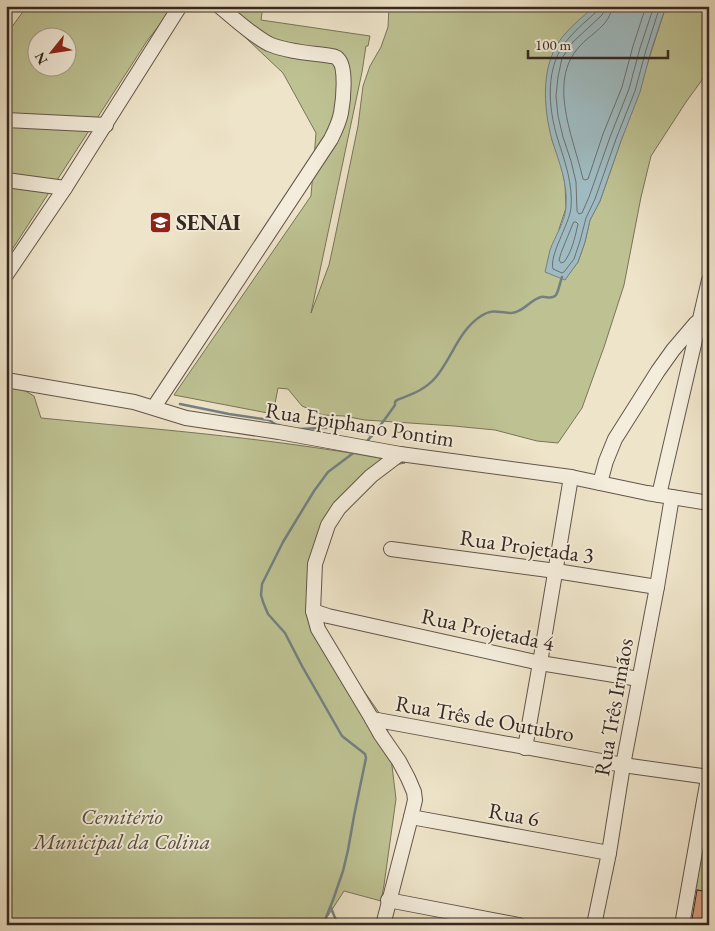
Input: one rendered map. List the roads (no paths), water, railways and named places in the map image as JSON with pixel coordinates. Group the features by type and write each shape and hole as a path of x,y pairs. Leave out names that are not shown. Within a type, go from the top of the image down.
{"street":[{"path":"7,272 66,188 180,6"},
{"path":"154,407 331,139 338,126 341,113 344,76 342,64 338,58 282,48 269,43 219,6"},
{"path":"6,120 106,125"},
{"path":"6,180 66,188"},
{"name":"Rua Três Irmãos","path":"594,925 609,853 623,765 656,587 665,496 686,378 698,320 709,280"},
{"path":"600,483 615,439 662,365 698,320"},
{"path":"662,365 676,368 686,378"},
{"name":"Rua Epiphano Pontim","path":"6,380 134,402 186,418 279,432 400,454 571,477 665,496 709,502"},
{"path":"383,925 415,800 412,786 318,629 313,611 315,564 328,525 339,508 371,476 400,454"},
{"path":"525,748 571,477"},
{"name":"Rua Projetada 3","path":"391,549 556,571 656,587"},
{"name":"Rua Projetada 4","path":"313,611 328,616 540,663 639,679"},
{"name":"Rua Três de Outubro","path":"372,719 623,765 709,775"},
{"path":"682,925 709,775"},
{"name":"Rua 6","path":"411,817 609,853"},
{"path":"388,900 519,925"}],"water":[{"path":"595,6 666,6 640,92 600,201 590,220 578,262 565,280 545,272 550,250 564,218 566,207 566,190 552,140 547,113 547,72 556,46 564,35"}],"waterway":[{"path":"366,442 385,420 397,400 413,394 436,377 461,336 473,322 489,312 511,313 522,309 541,297 551,298 556,295 562,277"},
{"path":"180,404 269,420 278,426"},
{"path":"298,429 350,427 372,436"},
{"path":"323,925 343,871 366,758 365,754 342,736 285,633 268,614 261,595 262,584 283,542 314,491 328,472 356,451"},
{"path":"331,908 338,925"}],"place":[{"name":"SENAI","path":"160,222"}],"park label":[{"name":"Cemitério Municipal da Colina","path":"122,828"}]}
